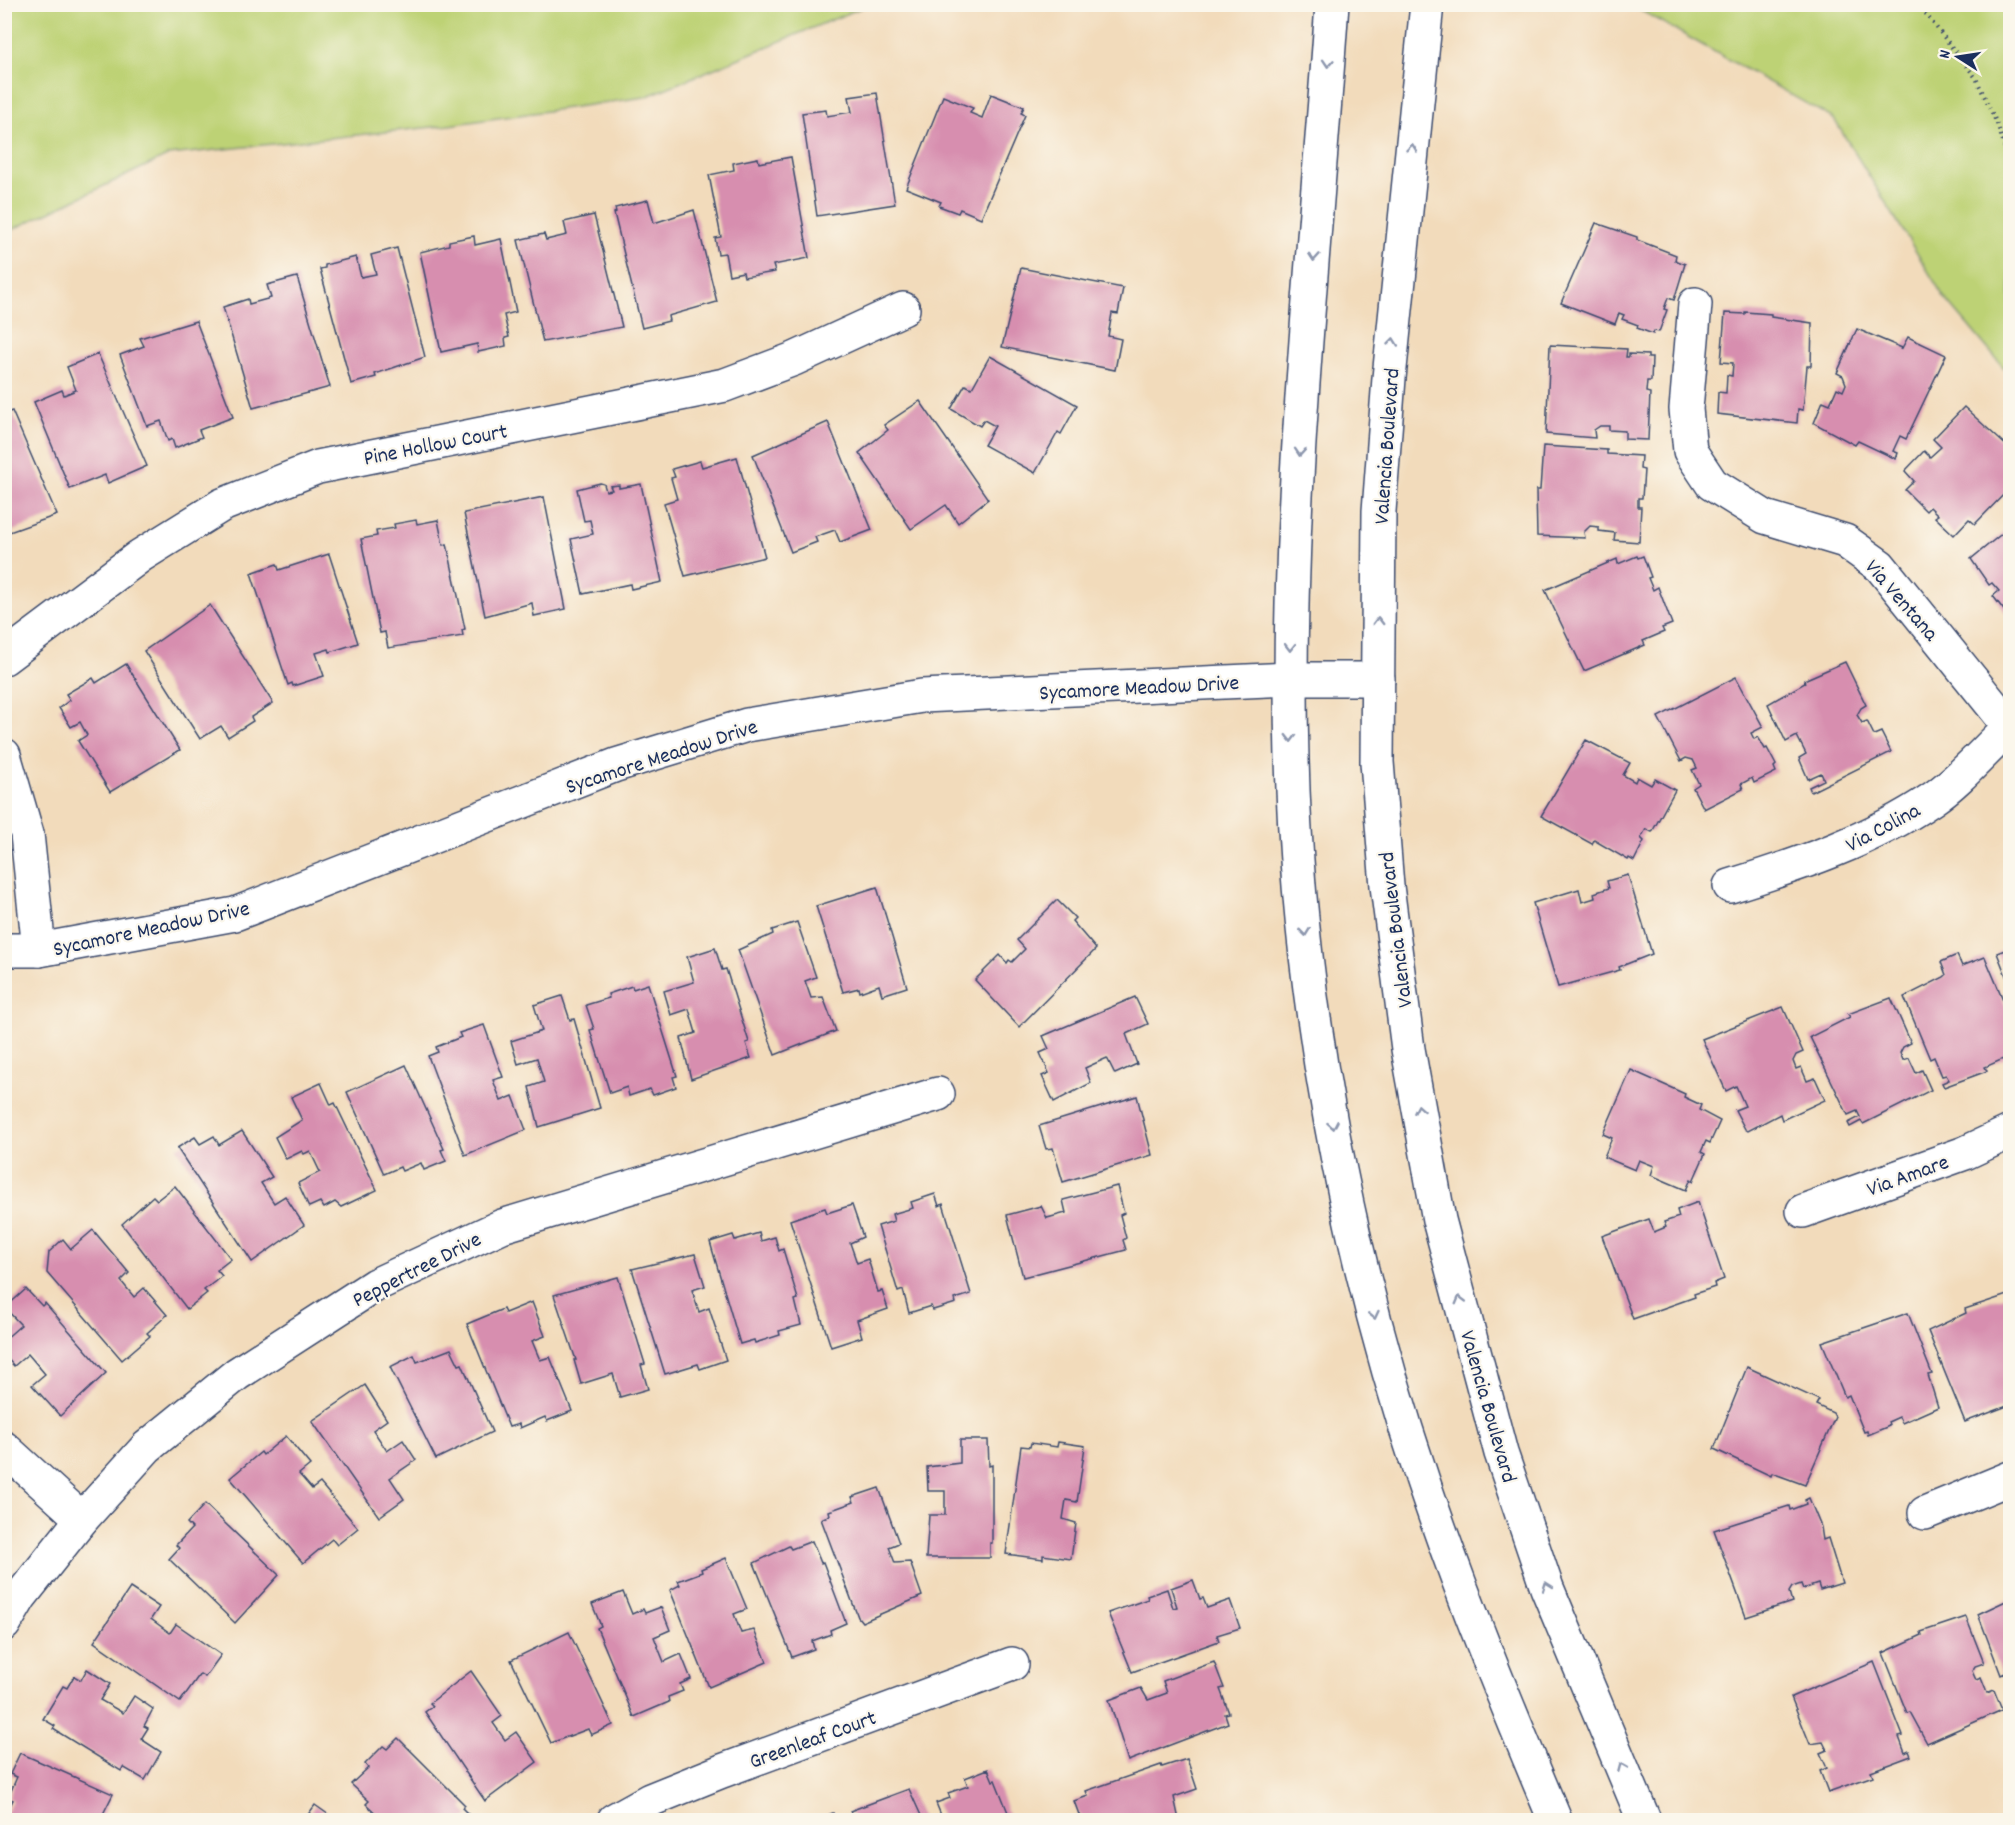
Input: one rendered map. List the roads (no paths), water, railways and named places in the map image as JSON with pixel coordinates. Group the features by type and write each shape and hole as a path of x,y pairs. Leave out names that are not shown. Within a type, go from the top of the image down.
{"street":[{"path":"1332,4 1291,596 1292,762 1302,908 1318,1044 1344,1189 1377,1327 1421,1476 1465,1603 1555,1821"},
{"name":"Valencia Boulevard","path":"1426,4 1390,367 1380,500 1377,762 1387,886 1407,1049 1439,1220 1509,1476 1547,1588 1644,1821"},
{"name":"Via Ventana","path":"1695,304 1686,409 1690,451 1712,484 1765,517 1845,541 1880,566 2010,727"},
{"name":"Pine Hollow Court","path":"4,658 140,556 222,505 318,467 725,385 794,359 903,309"},
{"name":"Sycamore Meadow Drive","path":"4,950 39,950 235,914 616,765 747,725 922,696 1290,679 1378,679"},
{"name":"Via Colina","path":"1730,886 1821,857 1883,828 1934,798 2010,727"},
{"path":"4,755 27,834 39,950"},
{"name":"Peppertree Drive","path":"4,1624 20,1597 82,1519 147,1447 237,1374 375,1285 502,1226 938,1094"},
{"name":"Via Amare","path":"1803,1211 1965,1153 2010,1132"},
{"path":"4,1448 82,1519"},
{"path":"1925,1513 2010,1478"},
{"name":"Greenleaf Court","path":"614,1821 650,1800 712,1775 1012,1664"}]}
